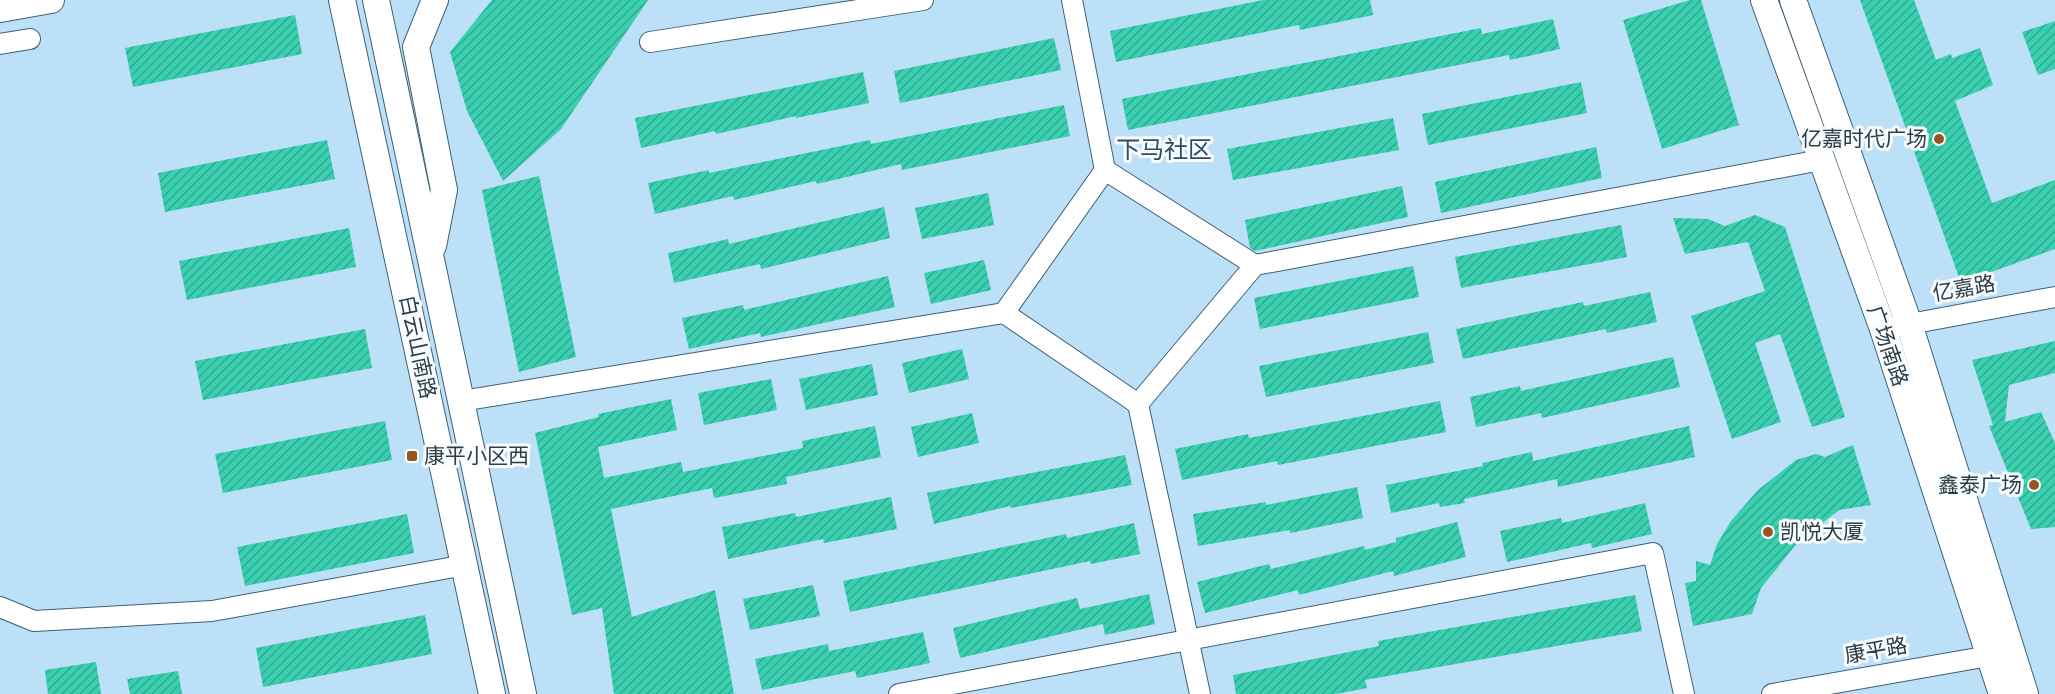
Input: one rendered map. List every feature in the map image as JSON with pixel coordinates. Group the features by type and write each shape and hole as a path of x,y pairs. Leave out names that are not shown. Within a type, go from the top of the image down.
{"main road":[{"path":"0,9 51,0"},
{"name":"白云山南路","path":"342,0 492,694"},
{"name":"白云山南路","path":"376,0 523,694"},
{"path":"431,258 444,190 416,47 435,0"},
{"name":"广场南路","path":"1764,0 1882,329 2002,694"},
{"name":"广场南路","path":"1793,0 1909,324 2025,694"}],"street":[{"path":"650,42 923,0"},
{"path":"1004,313 1105,170 1072,0"},
{"path":"0,44 30,39"},
{"path":"1138,404 1255,265 1821,160"},
{"path":"1105,170 1255,265"},
{"name":"亿嘉路","path":"1882,329 2055,297"},
{"path":"461,401 1004,313 1138,404 1200,694"},
{"path":"899,694 1653,553 1684,694"},
{"path":"0,608 34,621 212,611 465,565"},
{"name":"康平路","path":"1772,694 1989,656"}],"building":[{"path":"492,0 648,0 561,129 503,181 467,111 450,52"},
{"path":"1263,0 1370,0 1373,15 1300,30 1299,25 1116,62 1110,31"},
{"path":"1690,0 1701,0 1739,125 1662,149 1623,20"},
{"name":"亿嘉时代广场","path":"1860,0 1914,0 1936,60 1951,54 1952,58 1980,48 1993,85 1955,101 1992,203 2055,180 2055,249 1961,283"},
{"path":"295,15 302,54 133,87 125,48"},
{"path":"1553,19 1560,49 1510,60 1509,55 1128,130 1122,99 1481,28 1482,34"},
{"path":"2055,21 2055,69 2038,75 2022,32"},
{"path":"1054,38 1061,70 900,103 894,71"},
{"path":"863,72 869,103 716,134 715,131 641,148 635,118"},
{"path":"1581,82 1587,113 1428,145 1422,114"},
{"path":"1064,105 1070,136 902,170 901,164 817,184 816,181 734,200 733,196 655,214 648,183 870,140 871,144"},
{"path":"1393,118 1399,150 1233,180 1227,149"},
{"path":"327,140 335,179 165,212 158,173"},
{"path":"1596,147 1602,178 1441,213 1435,182"},
{"path":"539,176 576,357 519,372 482,190"},
{"path":"1402,186 1408,217 1255,251 1250,248 1245,220"},
{"path":"988,193 994,225 922,239 915,208"},
{"path":"884,207 890,238 761,269 760,264 674,283 668,253 728,239 729,244"},
{"path":"1755,215 1785,227 1845,417 1812,427 1780,334 1755,343 1781,422 1732,439 1691,316 1765,291 1748,242 1685,254 1673,218 1708,219 1725,226"},
{"path":"1621,225 1627,257 1461,288 1455,257"},
{"path":"349,228 356,267 187,300 179,261"},
{"path":"984,260 991,290 931,304 924,273"},
{"path":"1413,266 1419,297 1260,329 1254,298"},
{"path":"888,276 895,307 761,337 760,333 689,349 682,318 743,305 744,310"},
{"path":"1650,292 1657,322 1607,333 1606,329 1463,359 1456,329 1583,302 1584,306"},
{"path":"365,329 372,368 203,400 195,361"},
{"path":"1428,332 1434,363 1266,397 1259,366"},
{"name":"鑫泰广场","path":"2055,341 2055,373 2009,385 2005,422 2041,412 2055,443 2055,527 2031,529 1989,426 1993,425 1972,360"},
{"path":"962,349 969,379 909,393 902,363"},
{"path":"1673,357 1680,387 1542,418 1541,413 1476,427 1470,397 1520,386 1521,391"},
{"path":"872,364 878,395 806,410 799,379"},
{"path":"771,379 777,410 704,425 698,393"},
{"path":"671,399 677,430 598,447 604,478 681,462 683,472 803,448 802,441 875,426 881,457 786,477 787,484 714,498 712,488 611,509 632,617 715,590 734,694 614,694 602,608 572,615 535,433 599,417 598,414"},
{"path":"1440,401 1446,432 1278,465 1277,461 1182,480 1175,449 1248,434 1249,438"},
{"path":"972,413 979,443 918,457 911,427"},
{"path":"385,421 392,460 223,493 215,454"},
{"path":"1689,426 1695,457 1558,487 1557,479 1464,499 1465,503 1440,507 1439,503 1391,513 1386,485 1483,466 1482,463 1532,452 1533,461"},
{"name":"凯悦大厦","path":"1853,445 1871,505 1839,510 1798,542 1761,588 1752,614 1693,626 1685,583 1696,581 1696,561 1710,565 1717,544 1731,521 1758,490 1796,460 1816,454 1825,457"},
{"path":"1125,455 1132,485 1011,508 1010,506 934,524 927,493"},
{"path":"1357,487 1363,518 1290,533 1290,530 1198,546 1193,514 1266,502 1266,505"},
{"path":"891,497 897,529 824,543 823,539 728,559 722,527 795,513 796,517"},
{"path":"1645,503 1652,534 1592,548 1591,543 1507,562 1500,531 1561,518 1562,523"},
{"path":"407,514 414,553 245,586 237,547"},
{"path":"1457,522 1466,557 1394,576 1393,571 1299,595 1298,590 1205,613 1197,582 1269,564 1271,569 1364,546 1365,550 1396,542 1396,538"},
{"path":"1134,523 1140,554 1091,564 1090,561 850,612 843,581 1066,534 1067,538"},
{"path":"813,585 820,616 750,630 743,599"},
{"path":"1149,594 1155,624 1105,635 1103,624 960,658 953,628 1077,598 1080,609"},
{"path":"1635,595 1642,631 1365,680 1367,688 1336,694 1236,694 1233,675 1379,646 1378,641"},
{"path":"425,615 432,654 263,687 256,648"},
{"path":"923,632 930,663 857,678 855,671 762,690 755,659 828,644 829,651"},
{"path":"96,662 101,694 48,694 45,670"},
{"path":"178,671 182,694 130,694 127,679"}],"place":[{"name":"亿嘉时代广场","path":"1939,139"},
{"name":"康平小区西","path":"412,456"},
{"name":"鑫泰广场","path":"2034,485"},
{"name":"凯悦大厦","path":"1768,532"}],"district":[{"name":"下马社区","path":"1164,151"}]}
